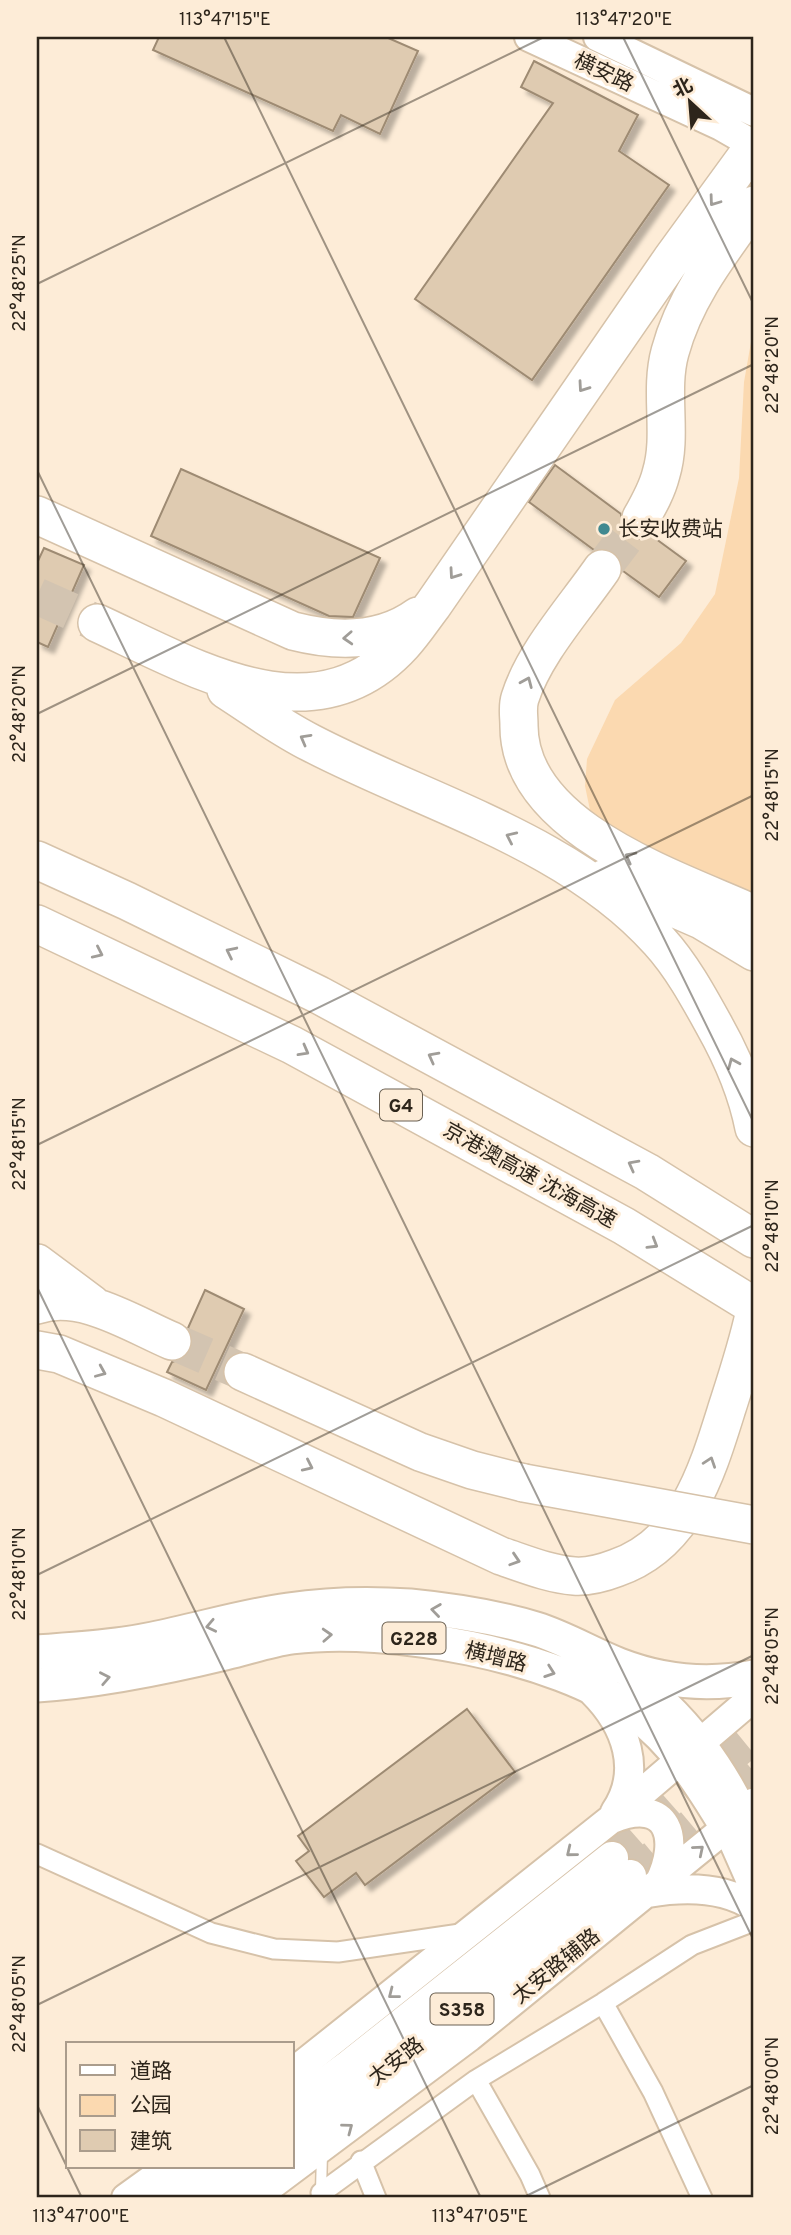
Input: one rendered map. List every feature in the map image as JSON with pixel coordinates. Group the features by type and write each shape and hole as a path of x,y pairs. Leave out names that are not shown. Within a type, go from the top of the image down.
{"highway":[{"path":"97,623 187,664 231,681 269,691 299,694 332,689 359,678 381,663 403,645 433,605 663,272 754,146"},
{"path":"641,518 662,472 666,435 665,386 670,353 687,308 708,268 754,205"},
{"path":"37,515 293,631 323,639 376,635 405,625 433,605"},
{"path":"602,569 530,673 519,701 519,739 529,772 550,800 579,826 631,858 754,914"},
{"path":"187,664 311,743 553,856 701,920 754,952"},
{"path":"553,856 628,911 659,941 684,974 724,1044 741,1081 754,1128"},
{"path":"37,860 319,995 647,1172 754,1239"},
{"name":"京港澳高速 沈海高速","path":"37,924 292,1045 624,1226 754,1306"},
{"path":"37,1263 96,1306 172,1341"},
{"path":"37,1305 71,1301 96,1306"},
{"path":"37,1350 59,1354 164,1398 502,1556 575,1576 602,1573 634,1562 657,1547 677,1526 693,1501 705,1473 754,1315"},
{"path":"243,1372 420,1452 472,1470 524,1483 754,1525"},
{"name":"横增路","path":"37,1651 151,1640 286,1610 343,1604 411,1606 524,1626 577,1644 617,1665"},
{"name":"横增路","path":"37,1685 82,1683 223,1654 290,1637 343,1634 410,1637 520,1661 608,1694 692,1750 745,1820"},
{"name":"G228","path":"617,1665 649,1675 689,1682 715,1683 754,1677"}],"main road":[{"name":"横安路","path":"529,37 721,126 754,146"},
{"name":"横安路","path":"598,37 754,112"},
{"path":"617,1665 658,1694 692,1750"},
{"path":"587,1686 609,1707 630,1755 629,1780 623,1800 610,1821"},
{"path":"294,2071 610,1821 754,1697"},
{"path":"610,1821 637,1811 649,1813 658,1818 669,1834 668,1866 637,1878"},
{"path":"637,1878 745,1820 754,1888"},
{"path":"637,1878 706,1890 730,1896 754,1907"},
{"name":"太安路","path":"294,2107 347,2068 637,1878"},
{"name":"太安路","path":"307,2144 361,2089 637,1878"},
{"path":"294,2157 307,2144"},
{"path":"126,2198 168,2168"},
{"path":"169,2198 211,2168"},
{"path":"212,2198 254,2168"},
{"path":"254,2198 283,2168"}],"street":[{"path":"37,1854 211,1933 274,1949 338,1952 470,1933"},
{"path":"321,2195 361,2161 475,2080 603,2003 692,1945 754,1921"},
{"path":"603,2003 653,2092 702,2198"},
{"path":"475,2080 530,2175 540,2198"},
{"path":"361,2161 376,2198"}],"lane":[{"path":"307,2144 321,2195"}],"green space":[{"path":"754,325 754,893 703,880 591,815 585,786 587,759 615,700 681,643 715,594 739,478 744,382"}],"building":[{"path":"159,37 386,37 418,51 380,134 341,115 333,131 153,50"},
{"path":"534,61 638,115 619,151 669,185 532,380 415,299 553,103 521,87"},
{"name":"长安收费站","path":"555,465 621,514 623,528 630,536 640,539 652,536 686,561 659,597 623,571 615,552 605,548 594,550 529,502"},
{"path":"181,469 380,558 353,617 329,616 151,536"},
{"path":"44,548 84,565 48,647 37,642 37,563"},
{"path":"205,1290 244,1309 206,1390 167,1372 172,1362 184,1358 191,1350 193,1338 188,1328"},
{"path":"467,1709 515,1772 365,1885 356,1873 324,1897 296,1861 309,1851 298,1836"}],"tunnel":[{"path":"602,569 641,518"},
{"path":"37,596 97,623"},
{"path":"172,1341 243,1372"},
{"path":"612,1858 754,1738"},
{"path":"630,1876 754,1772"}],"place":[{"name":"长安收费站","path":"604,529"}]}
